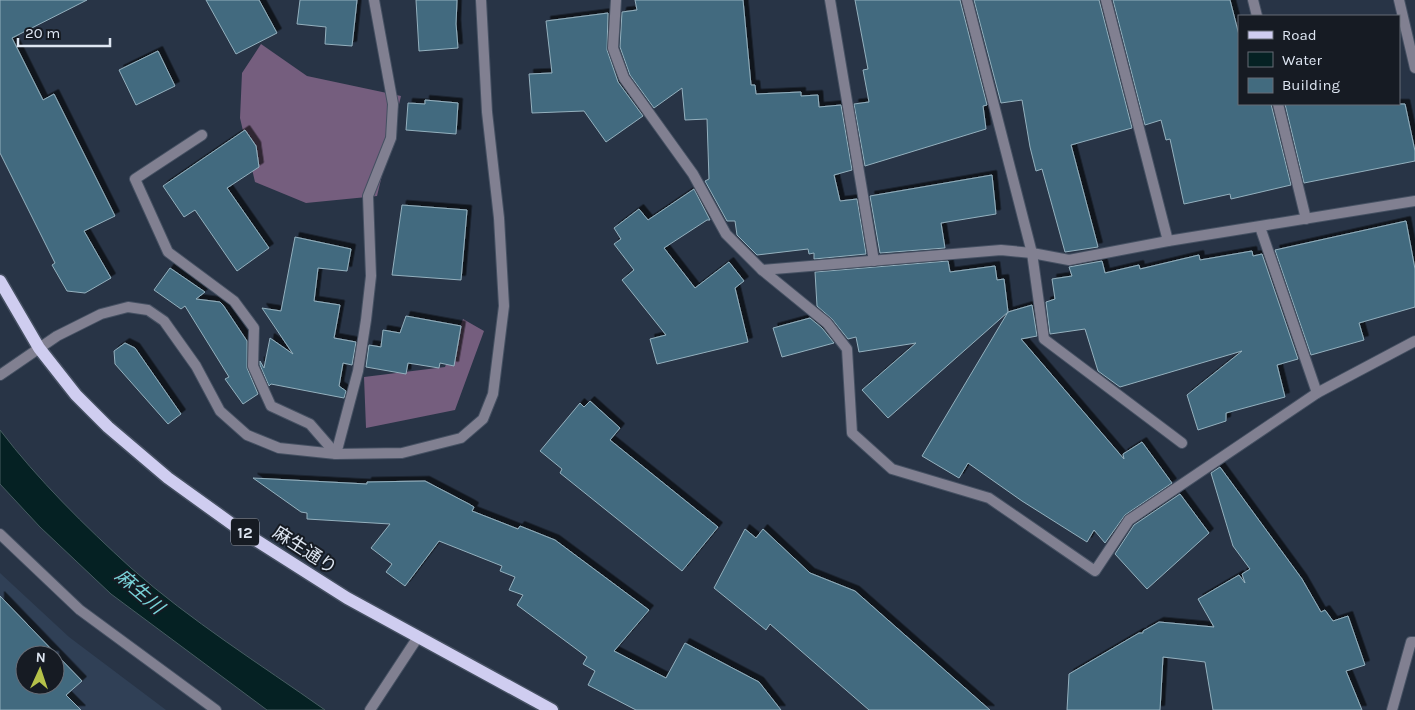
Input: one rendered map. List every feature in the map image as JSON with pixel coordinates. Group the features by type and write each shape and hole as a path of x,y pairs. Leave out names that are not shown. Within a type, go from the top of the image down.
{"main road":[{"name":"麻生通り","path":"0,281 39,348 76,394 108,427 168,478 243,532 347,598 552,710"}],"street":[{"path":"336,454 358,371 366,320 371,276 368,196 391,138 393,104 374,0"},
{"path":"0,375 77,325 101,314 128,307 148,310 164,320 196,366 220,411 247,435 279,448 336,454 402,453 461,438 483,419 493,394 504,306 499,218 487,112 481,0"},
{"path":"616,0 613,48 624,78 693,174 726,234 762,270 827,323 848,349 852,433 892,469 989,498 1095,571 1129,520 1317,393 1415,340"},
{"path":"830,0 874,260"},
{"path":"967,0 1032,253 1044,339 1182,443"},
{"path":"1106,0 1168,241"},
{"path":"1253,0 1257,15"},
{"path":"1399,0 1415,68"},
{"path":"1278,105 1306,218"},
{"path":"202,135 135,179 168,252 234,302 254,328 253,366 271,406 310,424 336,454"},
{"path":"762,270 1001,250 1032,253 1069,260 1168,241 1415,201"},
{"path":"1260,227 1317,393"},
{"path":"0,534 80,610 216,710"},
{"path":"375,708 418,637"},
{"path":"1392,710 1411,642 1415,642"}],"shaded area":[{"path":"261,44 307,76 401,96 377,196 306,203 255,182 240,118 242,73"},
{"path":"463,319 484,331 455,410 366,428 364,377 445,367"},
{"path":"0,573 69,637 166,710 0,710"}],"water":[{"name":"麻生川","path":"0,430 62,502 131,568 177,606 226,642 325,710 267,710 111,594 40,527 0,484"}],"building":[{"path":"0,0 87,0 12,38 43,100 54,94 115,216 84,231 111,278 85,293 67,291 52,265 55,263 0,153"},
{"path":"206,0 259,0 277,33 236,54"},
{"path":"300,0 357,0 352,46 325,44 326,27 297,24"},
{"path":"416,0 457,0 458,48 419,51"},
{"path":"635,0 743,0 751,85 755,85 756,94 801,92 801,96 818,95 819,107 841,105 852,170 834,175 840,201 857,199 866,254 814,259 814,253 809,254 808,249 757,255 737,235 735,221 727,221 705,181 709,179 707,119 685,120 682,88 654,108 630,75 620,47 622,12 637,10"},
{"path":"855,0 960,0 987,105 983,106 986,129 865,166 854,104 869,102 863,70 868,69"},
{"path":"974,0 1099,0 1132,128 1071,145 1098,247 1065,252 1042,169 1036,171 1022,100 1001,103"},
{"path":"1113,0 1230,0 1238,31 1238,105 1271,105 1291,185 1231,199 1230,194 1184,204 1170,139 1166,140 1161,120 1145,125"},
{"path":"608,13 607,50 618,82 643,116 606,142 584,111 532,113 529,74 552,73 546,21"},
{"path":"158,51 175,86 136,105 119,70"},
{"path":"425,100 458,103 456,134 406,130 408,103 425,104"},
{"path":"1405,104 1415,151 1415,161 1304,183 1285,105"},
{"path":"245,130 256,146 259,167 227,188 269,248 237,271 195,210 184,217 163,186"},
{"path":"992,175 996,214 941,223 945,248 880,253 870,196"},
{"path":"694,189 710,220 707,220 664,248 695,288 729,262 744,281 735,288 748,342 657,364 650,339 666,335 622,280 634,270 614,244 621,239 614,228 639,209 648,220"},
{"path":"402,205 467,210 461,280 392,275"},
{"path":"1406,221 1415,269 1415,307 1359,323 1364,340 1311,355 1275,250"},
{"path":"295,237 351,249 347,271 318,268 314,301 340,305 334,338 356,342 352,365 343,363 339,386 346,391 344,398 271,384 269,386 260,365 260,361 264,368 270,338 293,354 262,308 281,311"},
{"path":"1252,251 1253,256 1262,254 1298,359 1277,365 1285,397 1226,413 1226,421 1198,430 1187,395 1242,351 1120,387 1098,371 1085,329 1050,334 1046,302 1055,299 1052,279 1072,276 1069,267 1102,261 1105,273 1139,265 1140,269 1199,255 1200,260"},
{"path":"948,261 950,272 995,266 997,280 1004,279 1008,312 888,418 862,390 916,343 859,352 856,337 848,339 832,319 817,306 815,272"},
{"path":"170,268 205,292 196,299 220,302 247,341 247,368 258,394 243,404 225,379 229,377 185,306 181,309 154,290"},
{"path":"1032,305 1037,336 1021,339 1124,459 1123,454 1142,442 1172,483 1125,515 1105,543 1094,530 1087,542 1022,501 968,463 959,478 922,456 1008,312"},
{"path":"406,316 461,326 454,366 440,363 439,368 408,363 406,374 366,367 369,345 381,347 383,330 400,333"},
{"path":"810,318 822,328 834,343 782,357 773,328"},
{"path":"125,343 135,348 181,414 168,424 115,364 114,351"},
{"path":"590,401 620,428 610,440 718,527 682,571 560,473 562,469 540,451 580,403 584,407"},
{"path":"1220,467 1302,579 1321,612 1325,610 1333,621 1348,616 1365,665 1346,671 1362,710 1213,710 1205,662 1163,657 1160,710 1067,710 1069,674 1139,633 1143,633 1143,631 1159,622 1214,627 1198,599 1239,575 1245,583 1242,574 1250,569 1233,546 1211,473"},
{"path":"253,478 367,484 367,482 425,481 474,507 472,511 518,529 520,526 555,540 649,610 614,651 666,678 685,643 759,682 781,710 636,710 588,685 595,671 583,664 587,657 517,605 523,595 509,590 515,577 500,571 502,566 439,541 405,586 386,572 392,564 371,548 390,524 307,519 307,513 301,512"},
{"path":"1180,494 1209,533 1147,589 1115,554 1134,525"},
{"path":"745,529 756,538 763,529 810,573 855,591 990,710 869,710 770,624 766,630 714,588"},
{"path":"0,596 47,645 15,645 15,695 65,695 65,663 82,681 66,695 81,710 0,710"}]}
